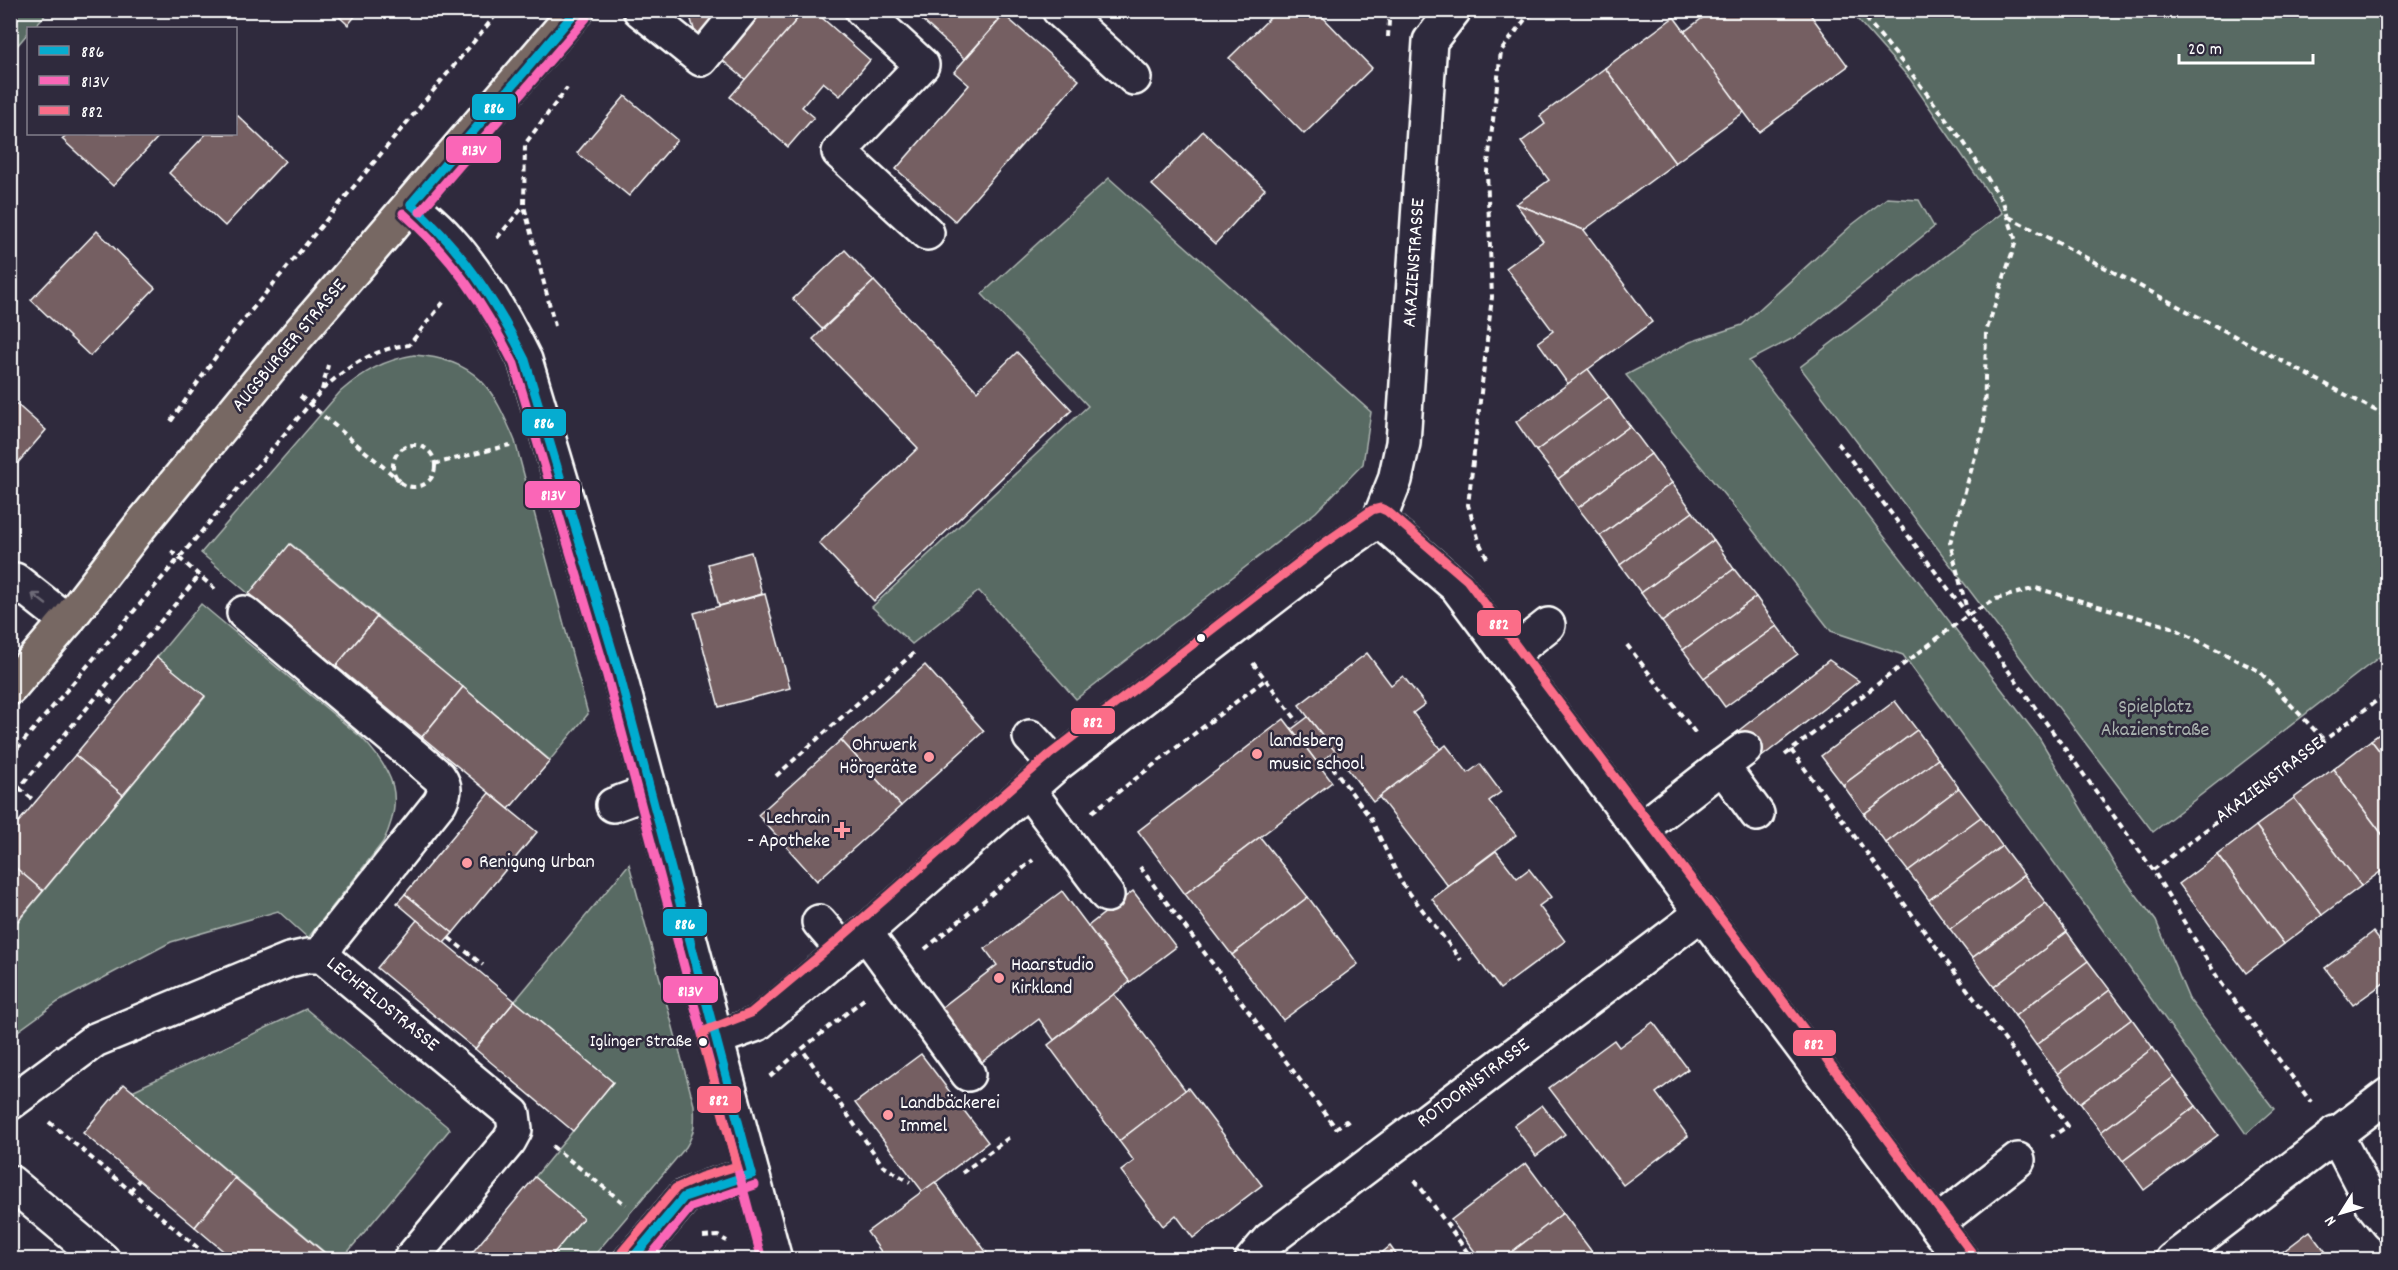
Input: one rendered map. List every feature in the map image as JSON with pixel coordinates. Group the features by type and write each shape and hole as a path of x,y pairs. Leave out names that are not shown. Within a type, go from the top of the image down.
{"main road":[{"name":"AUGSBURGER STRASSE","path":"10,688 67,621 141,525 268,370 577,10"}],"street":[{"path":"640,10 701,59 741,10"},
{"path":"862,10 922,65 839,152 927,233"},
{"path":"1059,10 1134,78"},
{"name":"AKAZIENSTRASSE","path":"1379,520 1395,480 1403,443 1430,41 1454,10"},
{"path":"411,204 448,238 471,268 504,317 525,360 651,791 775,1260"},
{"path":"715,1039 757,1024 1056,765 1379,520 1457,587 1962,1260"},
{"path":"10,581 15,580 67,621"},
{"path":"244,613 440,777 445,785 445,792 440,802 330,939 322,956"},
{"path":"1509,656 1548,626"},
{"path":"1030,737 1056,765"},
{"path":"1640,830 1741,779"},
{"path":"1028,790 1107,895"},
{"path":"613,805 651,791"},
{"name":"ROTDORNSTRASSE","path":"1252,1260 1269,1240 1702,913"},
{"path":"819,922 854,941 895,974 968,1074"},
{"name":"LECHFELDSTRASSE","path":"14,1100 95,1040 289,960 307,956 322,956 513,1114"},
{"path":"2172,1260 2335,1133 2388,1095"},
{"path":"410,1260 509,1141 515,1130 513,1114"},
{"path":"2335,1133 2372,1204 2388,1224"},
{"path":"1936,1224 2018,1160"},
{"path":"631,1260 684,1197 752,1174"},
{"path":"10,1182 103,1260"}],"path":[{"path":"231,335 500,10"},
{"path":"1489,562 1480,544 1468,505 1492,297 1487,172 1501,51 1527,17 1543,10"},
{"path":"1859,10 1911,73 1962,141 2003,202 2016,241 1986,332 1984,426 1950,543 1968,615"},
{"path":"2008,216 2388,417"},
{"path":"10,757 310,404 335,378 369,356 396,346 410,345 471,268"},
{"path":"310,404 400,481 412,486 425,483 433,473 434,464 426,449 413,445 405,446 400,450 393,462 400,481"},
{"path":"434,464 548,435"},
{"path":"1838,443 1968,615 2153,870 2219,980 2335,1133"},
{"path":"141,525 244,613"},
{"path":"10,799 199,576"},
{"path":"1627,645 1741,779 1791,750 1968,615 1996,599 2037,588 2171,627 2259,671 2324,740"},
{"path":"1229,632 1298,722"},
{"path":"776,776 916,651"},
{"path":"770,1077 1096,809 1266,679"},
{"path":"100,692 116,706"},
{"name":"AKAZIENSTRASSE","path":"2153,870 2388,692"},
{"path":"1791,750 2068,1126 2018,1160"},
{"path":"1326,758 1371,819 1401,882 1461,960"},
{"path":"19,788 36,802"},
{"path":"1096,809 1103,818"},
{"path":"1138,865 1336,1128 1346,1120 1382,1153 1473,1260"},
{"path":"449,938 483,965"},
{"path":"802,1049 883,1166 910,1182"},
{"path":"14,1100 130,1191 212,1260"},
{"path":"513,1114 657,1230"},
{"path":"962,1173 1011,1137"},
{"path":"130,1191 139,1180"},
{"path":"695,1241 704,1236 718,1236 733,1244"}],"green space":[{"path":"11,10 49,11 34,27 27,27 27,34 11,53"},
{"name":"Spielplatz Akazienstraße","path":"1850,11 2387,11 2387,651 2153,832 1800,367 2002,213 1910,79"},
{"path":"1109,178 1371,412 1363,464 1316,512 1076,699 979,591 912,644 872,607 1088,406 982,294"},
{"path":"1887,198 1919,200 1934,227 1801,334 1749,361 2040,739 2117,869 2156,921 2189,999 2274,1109 2246,1134 2095,919 1903,655 1831,631 1748,524 1626,375 1690,342 1742,325 1853,224"},
{"path":"414,355 453,363 468,370 480,380 499,406 515,441 588,714 550,760 291,544 249,594 201,553 340,392 374,368"},
{"path":"201,604 362,738 373,750 389,774 393,786 394,812 383,842 308,938 278,911 171,942 58,1002 11,1036 11,930 205,697 157,657"},
{"path":"629,864 694,1105 693,1132 686,1147 591,1259 548,1259 583,1218 535,1177 613,1082 515,1001"},
{"path":"306,1009 450,1129 342,1259 333,1259 132,1091"}],"building":[{"path":"332,10 360,10 348,25"},
{"path":"688,10 805,10 746,80 697,39"},
{"path":"805,10 813,10 870,60 840,96 823,82 802,107 814,117 788,147 730,97"},
{"path":"911,10 988,10 999,20 965,59"},
{"path":"1278,10 1316,10 1372,68 1304,134 1229,58"},
{"path":"1713,10 1807,10 1848,66 1759,132 1684,32"},
{"path":"1004,15 1079,80 955,221 896,169 969,85 954,72"},
{"path":"1674,17 1744,112 1675,163 1605,68"},
{"path":"1605,68 1675,163 1584,230 1516,204 1549,180 1521,142 1545,124 1540,116"},
{"path":"625,96 677,140 629,196 577,153"},
{"path":"237,115 285,161 225,226 169,173 205,135 237,135"},
{"path":"1203,131 1265,189 1215,244 1152,185"},
{"path":"66,135 160,135 113,186 62,139"},
{"path":"1516,204 1584,230 1652,322 1568,384 1538,342 1553,331 1506,268 1543,241"},
{"path":"97,231 155,288 90,356 31,300"},
{"path":"845,250 874,281 822,329 793,299"},
{"path":"874,281 977,391 1017,352 1072,410 874,601 819,543 918,448 813,339"},
{"path":"1588,369 1609,397 1536,451 1516,422"},
{"path":"1609,397 1630,426 1558,479 1536,451"},
{"path":"13,401 46,430 10,472 10,404"},
{"path":"1630,426 1651,454 1578,508 1558,479"},
{"path":"1651,454 1672,483 1600,536 1578,508"},
{"path":"1672,483 1693,512 1620,565 1600,536"},
{"path":"1693,512 1714,540 1641,593 1620,565"},
{"path":"1714,540 1734,569 1662,622 1641,593"},
{"path":"290,544 377,617 336,666 249,594"},
{"path":"751,552 762,594 719,606 708,564"},
{"path":"1734,569 1756,597 1683,650 1662,622"},
{"path":"765,594 790,688 719,707 694,613"},
{"path":"1756,597 1777,626 1704,678 1683,650"},
{"path":"377,617 463,687 422,737 336,666"},
{"path":"1777,626 1798,654 1725,707 1704,678"},
{"path":"1367,653 1391,685 1403,676 1425,704 1413,713 1441,750 1373,802 1299,705"},
{"path":"157,657 205,696 123,795 75,755"},
{"path":"1829,660 1859,681 1755,762 1733,735"},
{"path":"925,665 984,731 901,806 841,740"},
{"path":"463,687 550,761 509,809 422,737"},
{"path":"1895,701 1917,730 1843,785 1821,756"},
{"path":"1308,717 1335,751 1318,764 1292,729"},
{"path":"1284,719 1332,782 1185,894 1138,831"},
{"path":"2388,728 2388,762 2371,740"},
{"path":"1917,730 1938,759 1864,814 1843,785"},
{"path":"841,740 901,806 817,881 758,815"},
{"path":"2371,740 2388,762 2388,842 2333,769"},
{"path":"1446,745 1468,773 1480,764 1501,792 1489,801 1516,835 1448,886 1379,797"},
{"path":"75,755 123,795 43,891 10,863 10,832"},
{"path":"1938,759 1959,788 1886,843 1864,814"},
{"path":"2333,769 2388,842 2388,866 2361,886 2294,798"},
{"path":"1959,788 1981,817 1908,871 1886,843"},
{"path":"489,793 537,832 453,933 405,894"},
{"path":"2294,798 2361,886 2322,915 2256,826"},
{"path":"1981,817 2002,846 1929,900 1908,871"},
{"path":"2256,826 2322,915 2284,944 2218,855"},
{"path":"1260,837 1308,897 1232,955 1185,894"},
{"path":"2002,846 2024,875 1950,929 1929,900"},
{"path":"1496,851 1517,878 1529,869 1551,897 1539,906 1565,941 1500,989 1432,899"},
{"path":"2218,855 2284,944 2246,973 2179,884"},
{"path":"10,863 43,891 10,930"},
{"path":"2024,875 2046,903 1972,958 1950,929"},
{"path":"1062,891 1130,982 1054,1040 1039,1019 982,1062 941,1008 997,965 985,949"},
{"path":"1133,891 1176,947 1130,982 1088,926"},
{"path":"405,894 453,933 444,943 397,903"},
{"path":"1308,897 1358,964 1283,1020 1232,955"},
{"path":"2046,903 2067,932 1994,987 1972,958"},
{"path":"417,920 515,1001 475,1049 377,968"},
{"path":"2067,932 2088,961 2015,1016 1994,987"},
{"path":"2373,932 2388,951 2388,980 2353,1005 2325,968"},
{"path":"2088,961 2110,990 2036,1045 2015,1016"},
{"path":"2110,990 2132,1019 2058,1074 2036,1045"},
{"path":"1114,994 1186,1091 1119,1141 1048,1045"},
{"path":"515,1001 613,1082 573,1131 475,1049"},
{"path":"2132,1019 2153,1048 2080,1103 2058,1074"},
{"path":"1653,1022 1688,1069 1656,1093 1688,1136 1623,1185 1549,1088 1614,1040 1619,1047"},
{"path":"2153,1048 2174,1077 2101,1132 2080,1103"},
{"path":"921,1054 988,1142 923,1192 855,1103"},
{"path":"2174,1077 2196,1106 2123,1161 2101,1132"},
{"path":"124,1084 235,1178 195,1227 83,1133"},
{"path":"1188,1088 1262,1185 1193,1238 1176,1215 1163,1226 1121,1171 1134,1161 1119,1141"},
{"path":"1542,1105 1565,1134 1536,1156 1514,1126"},
{"path":"2196,1106 2218,1135 2144,1190 2123,1161"},
{"path":"1526,1163 1563,1213 1501,1260 1481,1260 1451,1220"},
{"path":"535,1177 583,1218 548,1260 466,1260"},
{"path":"235,1178 333,1260 234,1260 195,1227"},
{"path":"935,1182 992,1260 887,1260 867,1232"},
{"path":"1563,1213 1598,1260 1501,1260"},
{"path":"2310,1231 2332,1260 2272,1260"},
{"path":"1390,1246 1400,1260 1373,1260"}],"transit line":[{"name":"886","path":"411,204 577,10"},
{"name":"813V","path":"420,212 586,18"},
{"name":"886","path":"411,204 446,239 476,276 525,360 619,673 752,1174"},
{"name":"813V","path":"403,213 437,247 466,283 491,321 514,364 607,676 762,1260"},
{"name":"882","path":"622,1252 676,1188 701,1177 737,1166 703,1042 703,1036 707,1030 751,1013 836,942 1049,755 1323,544 1372,510 1380,508 1387,511 1467,580 1972,1253"},
{"name":"886","path":"631,1260 684,1197 752,1174"},
{"name":"813V","path":"647,1260 691,1207 755,1185"}],"place":[{"name":"landsberg music school","path":"1257,754"},
{"name":"Ohrwerk Hörgeräte","path":"929,757"},
{"name":"Lechrain - Apotheke","path":"842,830"},
{"name":"Renigung Urban","path":"467,863"},
{"name":"Haarstudio Kirkland","path":"999,978"},
{"name":"Iglinger Straße","path":"703,1042"},
{"name":"Landbäckerei Immel","path":"888,1115"}]}
